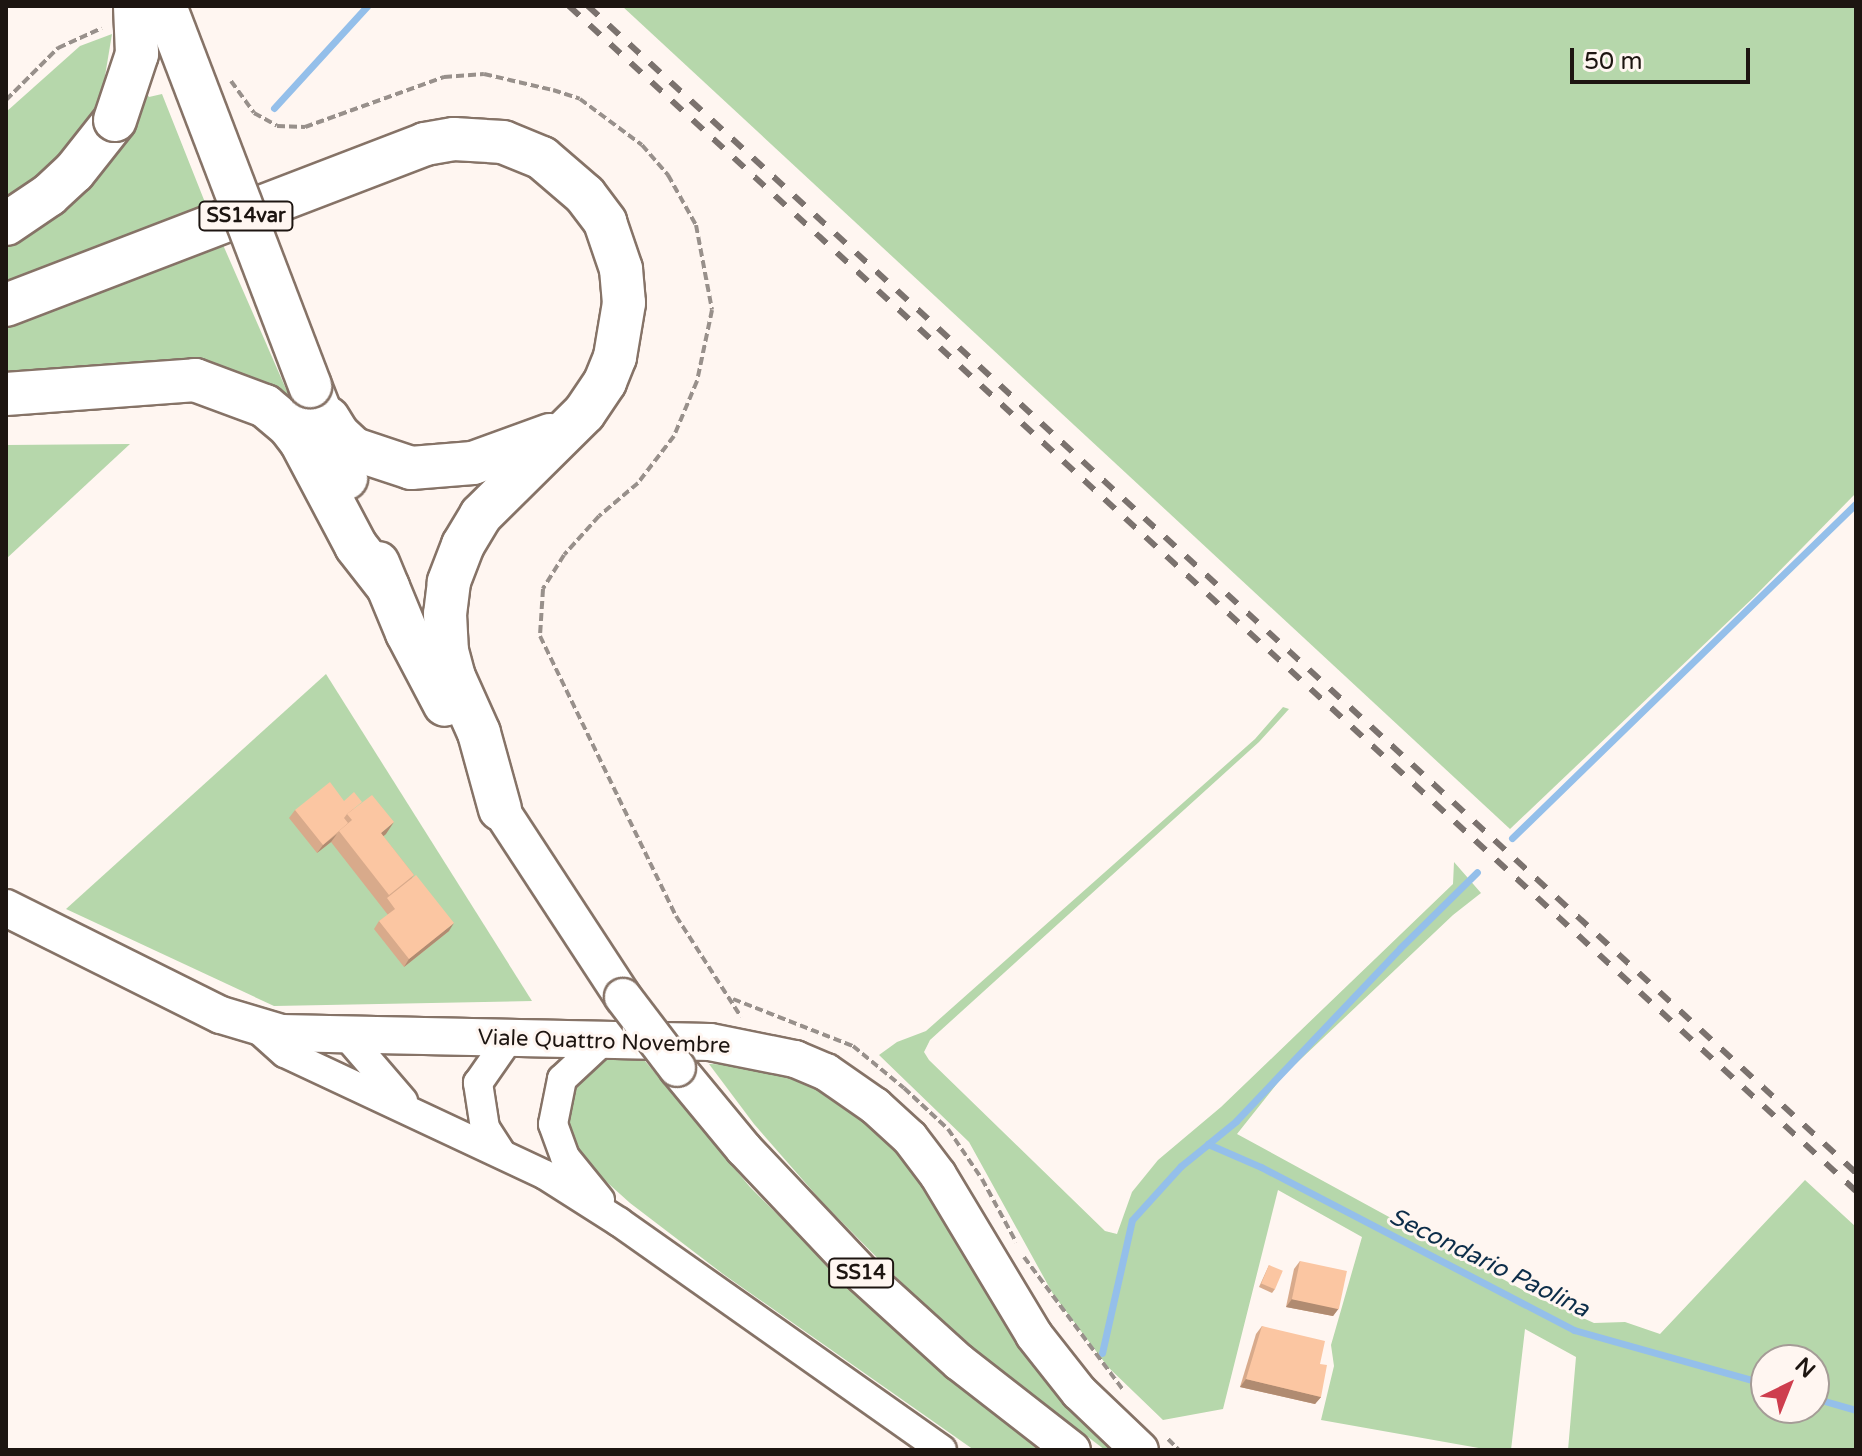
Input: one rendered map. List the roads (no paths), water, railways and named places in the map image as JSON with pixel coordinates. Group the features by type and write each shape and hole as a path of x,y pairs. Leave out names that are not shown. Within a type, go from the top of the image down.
{"highway":[{"name":"SS14var","path":"165,6 407,633 500,809"},
{"path":"6,224 49,195 74,172 115,120 137,54 121,16"},
{"path":"6,305 405,149 454,139 503,142 542,158 585,195 605,222 621,269 624,303 615,357 596,397 481,515 463,545 449,582 445,614 447,651 454,677 479,733 500,809"},
{"path":"6,394 195,380 265,406 301,442 356,546 388,587"},
{"path":"312,390 338,434 354,449 411,468 473,463 566,429"}],"main road":[{"name":"SS14","path":"500,809 623,997 744,1149 863,1275 959,1362 1072,1450"},
{"name":"Viale Quattro Novembre","path":"6,908 221,1015 258,1029 347,1036 710,1042 760,1050 826,1072 875,1106 910,1138 938,1175 1034,1335 1079,1392 1140,1450"}],"street":[{"path":"258,1029 285,1053 500,1151 545,1175 619,1222 942,1450"},
{"path":"347,1036 388,1087 416,1113"},
{"path":"500,1151 485,1128 478,1083 510,1037"},
{"path":"605,1039 562,1079 553,1124 565,1157 619,1222"}],"waterway":[{"path":"274,108 367,6"},
{"path":"1512,838 1856,503"},
{"name":"Secondario Paolina","path":"1208,1144 1236,1121 1400,948 1477,872"},
{"name":"Secondario Paolina","path":"1102,1353 1132,1220 1181,1166 1208,1144 1261,1167 1574,1330 1750,1380"},
{"name":"Secondario Paolina","path":"1830,1403 1856,1410"}],"railway":[{"path":"569,6 1856,1191"},
{"path":"588,6 1856,1173"}]}
